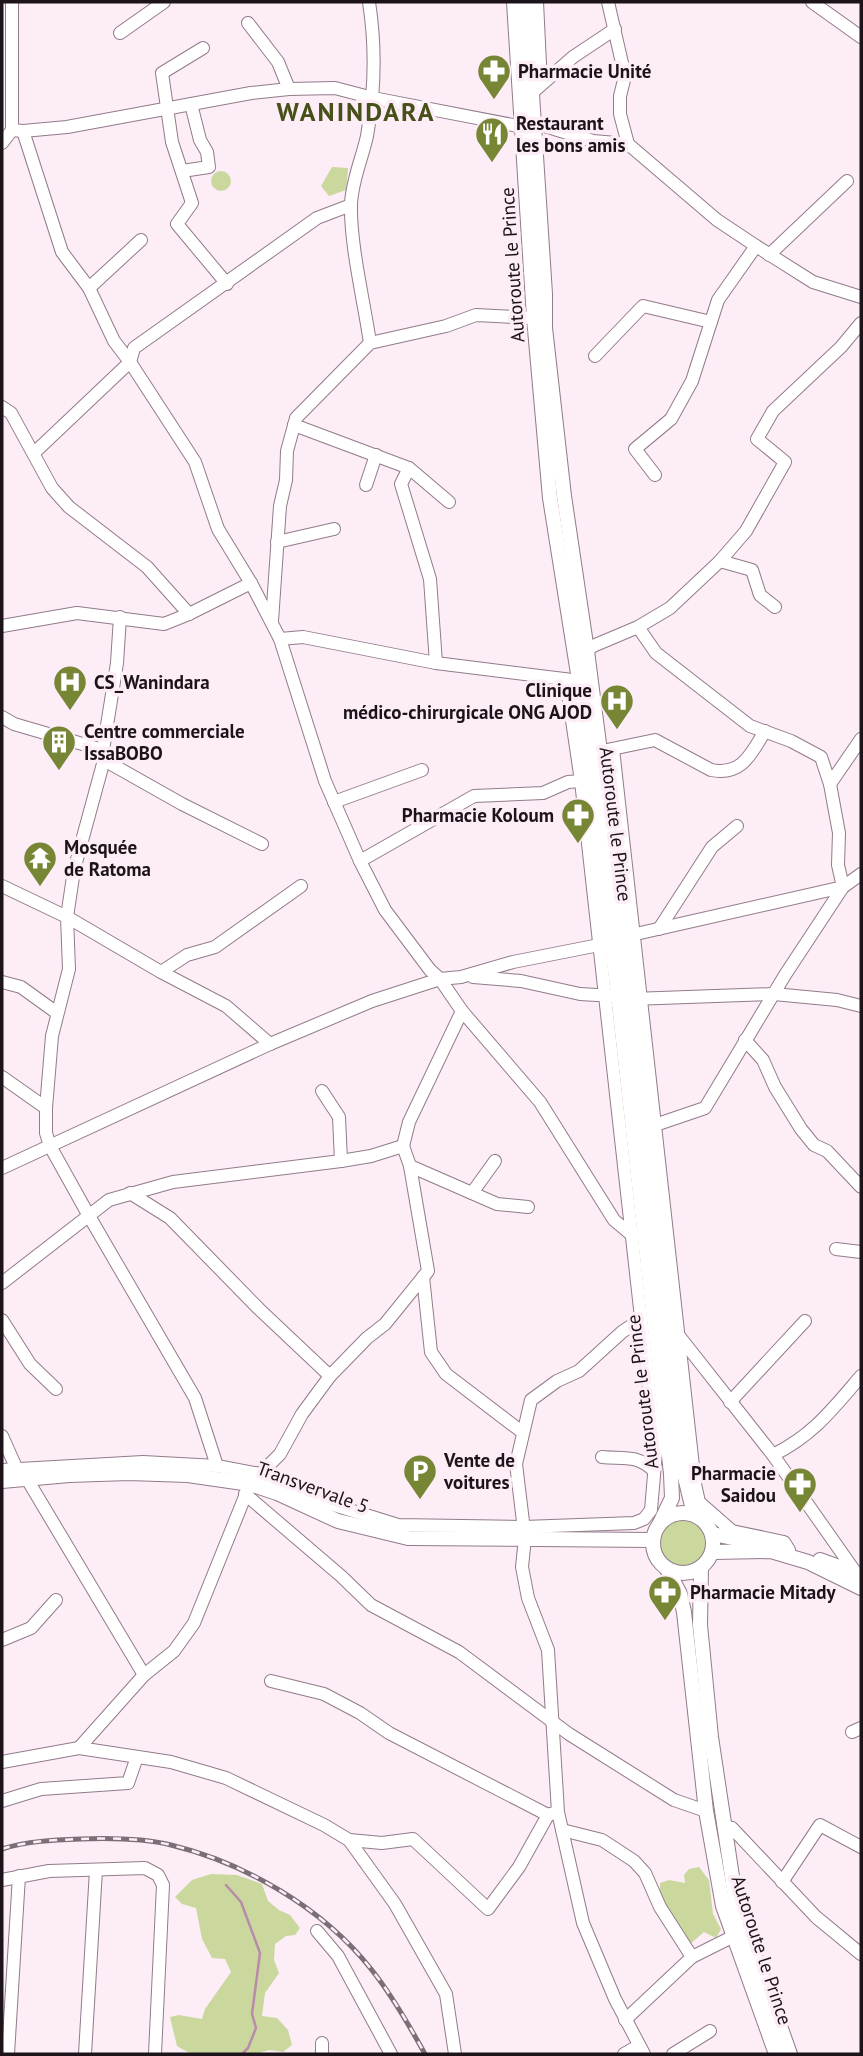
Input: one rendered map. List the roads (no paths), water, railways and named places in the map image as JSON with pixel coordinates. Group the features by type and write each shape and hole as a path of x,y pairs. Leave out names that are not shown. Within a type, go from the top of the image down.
{"main road":[{"name":"Autoroute le Prince","path":"514,2 529,125 545,294 545,328 564,496 587,651 607,751 617,940 623,997 686,1450 684,1473 694,1514"},
{"name":"Autoroute le Prince","path":"526,2 537,88 529,125 534,318 550,498 573,680 617,940"},
{"name":"Autoroute le Prince","path":"623,997 637,1236 653,1372 671,1474 672,1498 660,1523"},
{"name":"Transvervale 5","path":"2,1482 21,1476 130,1473 188,1475 252,1484 338,1521 408,1538 524,1532 653,1540"},
{"path":"676,1513 694,1514 702,1519 713,1534 713,1552 701,1568 684,1574 667,1569 656,1557 653,1540 660,1523 676,1513"},
{"path":"713,1534 789,1550 859,1574"},
{"path":"713,1552 771,1551 808,1562 861,1588"},
{"name":"Autoroute le Prince","path":"701,1568 699,1625 711,1737 736,1903 790,2054"},
{"name":"Autoroute le Prince","path":"667,1569 680,1594 684,1612 706,1811 723,1906 776,2054"}],"street":[{"path":"12,2 17,130 62,252 89,288 114,341 195,463 218,529 251,583 280,639 334,802 359,861 385,911 430,971 440,979 463,1011 540,1102 614,1220 637,1236 641,1319 653,1372 656,1452 651,1510 644,1519 634,1523 524,1532"},
{"path":"120,33 164,2"},
{"path":"369,2 375,39 373,98 366,139 356,170 351,205 370,343"},
{"path":"537,2 537,88"},
{"path":"608,2 625,76 620,96 620,114 628,144 717,220 755,246 813,282 861,297"},
{"path":"812,2 861,37"},
{"path":"248,23 278,62 289,89"},
{"path":"537,88 573,57 615,29"},
{"path":"203,48 162,73 172,142 192,203 177,224 227,284"},
{"path":"2,144 17,130 67,127 289,89 335,88 373,98 529,125 593,141 628,144"},
{"path":"182,171 209,167 207,152 200,140 191,104"},
{"path":"769,255 847,181"},
{"path":"34,453 130,362 134,348 317,218 351,205"},
{"path":"89,288 141,240"},
{"path":"655,475 635,449 671,418 692,381 718,300 755,246"},
{"path":"595,356 643,306 711,322"},
{"path":"272,621 280,506 286,480 287,451 296,418 370,343 446,326 476,314 534,318"},
{"path":"587,651 638,627 670,608 720,561 746,531 785,462 757,440 762,430 773,411 841,347 861,323"},
{"path":"2,407 10,413 52,488 69,507 147,567 189,614"},
{"path":"294,425 409,468 449,502"},
{"path":"366,485 376,455"},
{"path":"409,468 401,484 430,579 436,663"},
{"path":"277,542 334,530"},
{"path":"720,561 752,570 761,597 775,607"},
{"path":"2,626 77,613 164,624 251,583"},
{"path":"120,617 117,663 103,755 74,870 67,917 69,969 57,1013 46,1108 46,1133 50,1146 89,1216 195,1398 217,1466"},
{"path":"638,627 656,653 750,726 821,757 830,784 839,833 838,865 842,887 705,1108 654,1125"},
{"path":"280,639 303,637 436,663 573,680 582,781 617,940 623,997 654,1125 679,1336 686,1450 699,1502 732,1531 784,1542 789,1550"},
{"path":"2,717 103,755 182,804 262,844"},
{"path":"607,751 655,740 710,770 719,772 737,768 747,762 765,731"},
{"path":"830,784 861,739"},
{"path":"334,802 422,769"},
{"path":"359,861 474,796 543,793 568,782 582,781"},
{"path":"659,929 712,847 737,826"},
{"path":"461,977 513,962 842,887 861,874"},
{"path":"2,886 67,917 226,1006 270,1044"},
{"path":"161,972 187,955 215,947 301,886"},
{"path":"2,1168 270,1044 372,1002 440,979 461,977 521,981 623,997 774,994 837,1000 861,1006"},
{"path":"2,982 21,987 57,1013"},
{"path":"79,1748 144,1675 174,1651 194,1623 252,1484 281,1454 302,1414 330,1376 367,1338 385,1324 428,1271 410,1166 403,1146 409,1122 463,1011"},
{"path":"745,1040 762,1060 775,1087 814,1145 827,1151 861,1185"},
{"path":"2,1077 46,1108"},
{"path":"322,1091 339,1116 341,1161"},
{"path":"2,1283 109,1200 130,1192 173,1182 371,1156 403,1146"},
{"path":"472,1194 495,1161"},
{"path":"410,1166 497,1205 528,1207"},
{"path":"130,1192 170,1218 259,1309 330,1376"},
{"path":"836,1249 861,1252"},
{"path":"423,1277 431,1352 446,1374 522,1432"},
{"path":"624,2054 641,2050 583,1923 562,1829 553,1814 548,1650 528,1598 522,1567 524,1532 516,1464 531,1400 557,1381 579,1371 616,1337 641,1319"},
{"path":"2,1320 30,1364 56,1389"},
{"path":"730,1402 805,1321"},
{"path":"679,1336 773,1455 859,1574"},
{"path":"773,1455 797,1443 822,1422 861,1376"},
{"path":"2,1436 21,1476 144,1675"},
{"path":"602,1457 627,1457 645,1461 654,1471"},
{"path":"2,1470 21,1476 143,1462 217,1466 252,1484 371,1605 459,1652 569,1734 674,1800 706,1811"},
{"path":"2,1640 30,1628 56,1600"},
{"path":"271,1681 324,1694 360,1713 389,1733 553,1814"},
{"path":"2,1762 79,1748 171,1762 226,1778 324,1825 349,1840 396,1904 446,1994 455,2054"},
{"path":"2,1801 41,1789 128,1783 137,1757"},
{"path":"349,1840 382,1843 412,1839 488,1909 553,1814"},
{"path":"782,1882 820,1825 861,1847"},
{"path":"726,1827 732,1828 816,1917 860,1951"},
{"path":"562,1829 602,1840 634,1861 645,1873 660,1908 692,1958"},
{"path":"2,1880 49,1871 145,1868 158,1875 163,1885 155,2054"},
{"path":"85,2054 96,1870"},
{"path":"8,2054 19,1876"},
{"path":"317,1931 338,1956 391,2054"},
{"path":"625,2020 692,1958 734,1936"},
{"path":"673,2054 710,2031"}],"waterway":[{"path":"226,1885 241,1902 260,1953 252,2014 256,2028 248,2048 242,2054"}],"railway":[{"path":"2,1849 61,1840 149,1841 199,1853 254,1876 306,1908 352,1947 386,1989 425,2054"}],"place":[{"name":"Pharmacie Unité","path":"494,101"},
{"name":"Restaurant les bons amis","path":"492,164"},
{"name":"CS_Wanindara","path":"70,712"},
{"name":"Clinique médico-chirurgicale ONG AJOD","path":"617,731"},
{"name":"Centre commerciale IssaBOBO","path":"59,772"},
{"name":"Pharmacie Koloum","path":"578,845"},
{"name":"Mosquée de Ratoma","path":"40,888"},
{"name":"Vente de voitures","path":"420,1501"},
{"name":"Pharmacie Saidou","path":"800,1514"},
{"name":"Pharmacie Mitady","path":"665,1622"}],"district":[{"name":"WANINDARA","path":"356,112"}]}
